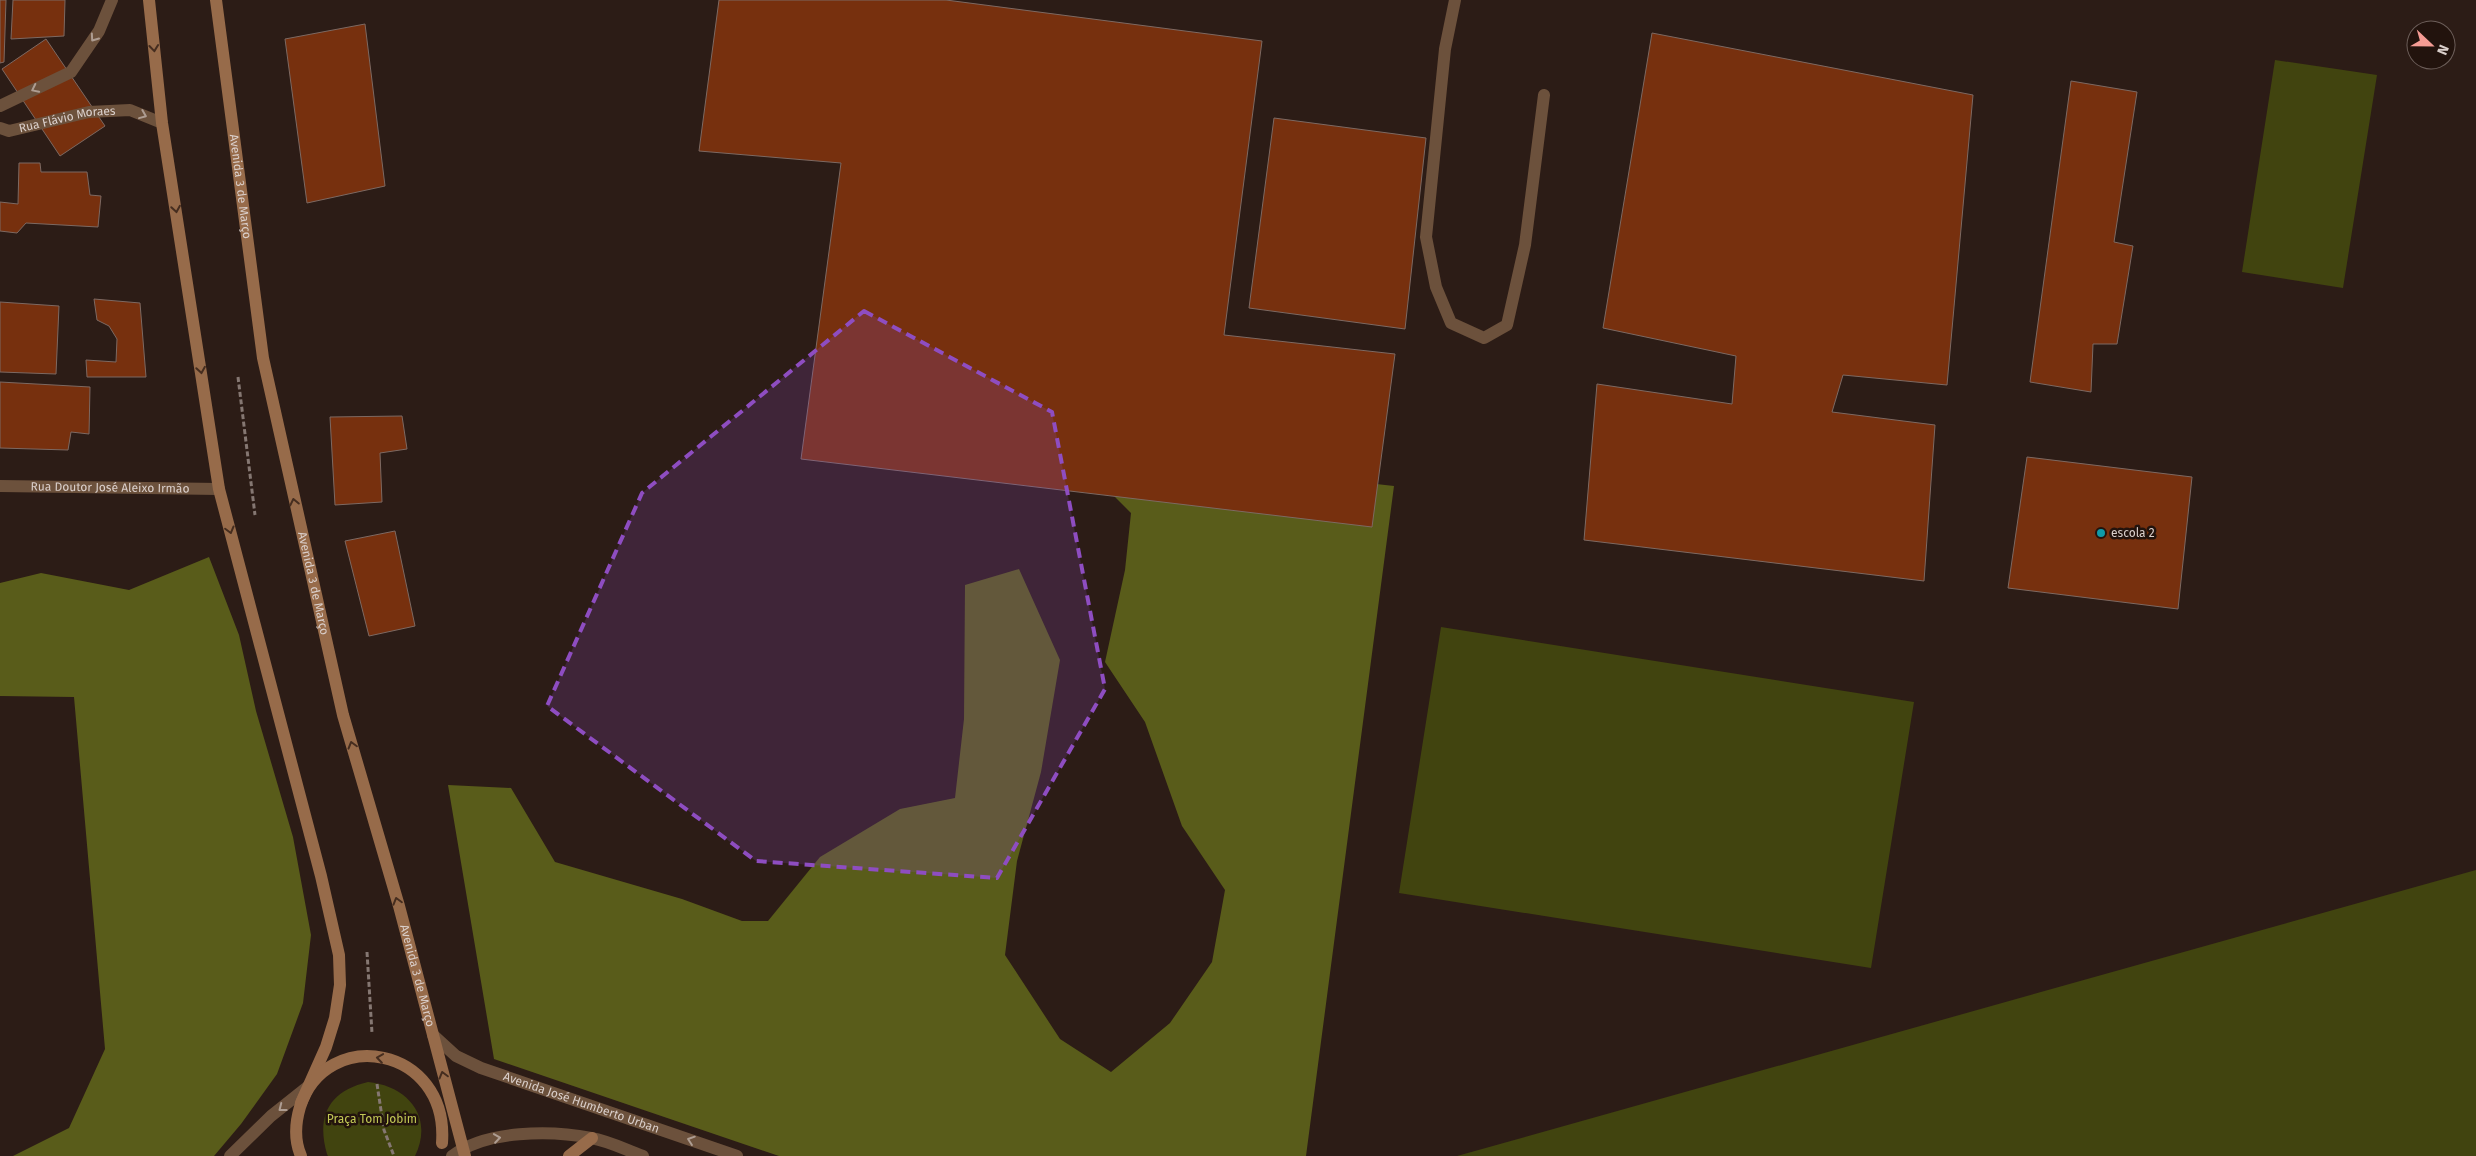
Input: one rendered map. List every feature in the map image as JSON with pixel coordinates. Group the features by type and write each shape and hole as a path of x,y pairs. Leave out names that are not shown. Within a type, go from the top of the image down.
{"main road":[{"path":"149,0 162,123 219,489 321,876 339,955 340,985 335,1018 326,1047 306,1089 297,1118 296,1134 301,1156"},
{"name":"Avenida 3 de Março","path":"216,0 263,358 343,715 399,906 464,1152"},
{"path":"302,1103 309,1088 319,1076 331,1067 348,1059 374,1056 391,1059 408,1066 422,1077 433,1091 444,1125 442,1143"},
{"path":"439,1156 451,1102"},
{"path":"569,1156 592,1138"}],"street":[{"path":"0,106 70,72 99,30 112,0"},
{"path":"1455,0 1446,48 1426,237 1436,287 1451,323 1484,338 1507,325 1525,245 1544,94"},
{"name":"Rua Flávio Moraes","path":"0,128 9,131 89,112 130,110 162,123"},
{"name":"Rua Doutor José Aleixo Irmão","path":"0,486 219,489"},
{"name":"Avenida José Humberto Urban","path":"433,1035 456,1056 481,1068 738,1156"},
{"path":"230,1156 271,1116 306,1089 319,1076"},
{"path":"452,1156 486,1140 525,1134 558,1134 592,1138 643,1156"}],"path":[{"path":"238,372 255,519"},
{"path":"365,946 368,955 374,1056 384,1130 394,1156"}],"highlighted area":[{"path":"864,311 1052,412 1105,689 997,878 756,861 547,706 642,493"}],"green space":[{"path":"2275,60 2377,75 2343,288 2242,272"},
{"path":"1441,627 1914,702 1871,968 1399,893"},
{"path":"2476,870 2476,1156 1457,1156"},
{"name":"Praça Tom Jobim","path":"368,1082 395,1090 414,1106 419,1117 421,1129 420,1142 415,1156 328,1156 323,1128 329,1107 344,1092"}],"shaded area":[{"path":"1117,455 1394,486 1306,1156 779,1156 494,1059 448,785 511,788 555,862 682,899 742,921 768,921 820,857 900,809 955,798 964,719 965,585 1019,569 1060,660 1041,772 1017,861 1005,955 1060,1039 1111,1072 1170,1023 1212,962 1225,890 1182,826 1145,722 1105,662 1125,570 1131,513 1100,482"},
{"path":"209,557 239,635 256,711 293,837 311,935 303,1003 277,1074 241,1124 214,1156 13,1156 69,1128 105,1049 74,697 0,696 0,583 41,573 129,590"}],"building":[{"path":"0,0 6,0 4,62 0,63"},
{"path":"13,0 65,0 64,36 11,39"},
{"path":"719,0 946,0 1262,41 1224,335 1395,354 1372,527 801,459 841,163 699,151"},
{"path":"365,24 385,186 307,203 285,39"},
{"path":"1652,33 1973,95 1947,385 1843,375 1832,412 1935,425 1924,581 1584,540 1597,384 1732,404 1736,356 1603,328"},
{"path":"46,39 105,126 60,156 2,69"},
{"path":"2071,81 2137,92 2114,242 2133,246 2117,344 2093,344 2091,392 2030,382"},
{"path":"1274,118 1426,138 1405,329 1249,308"},
{"path":"19,163 40,163 41,172 87,172 90,195 101,196 98,227 26,223 17,233 0,231 0,202 18,204"},
{"path":"94,299 140,303 146,377 87,377 86,360 116,362 117,339 109,326 97,320"},
{"path":"0,302 59,306 56,374 0,372"},
{"path":"0,382 90,387 89,434 71,432 68,450 0,448"},
{"path":"402,416 407,449 380,453 382,502 335,505 330,417"},
{"name":"escola 2","path":"2027,457 2192,477 2178,609 2008,588"},
{"path":"395,531 415,626 369,636 345,541"}],"place":[{"name":"escola 2","path":"2101,533"}]}
